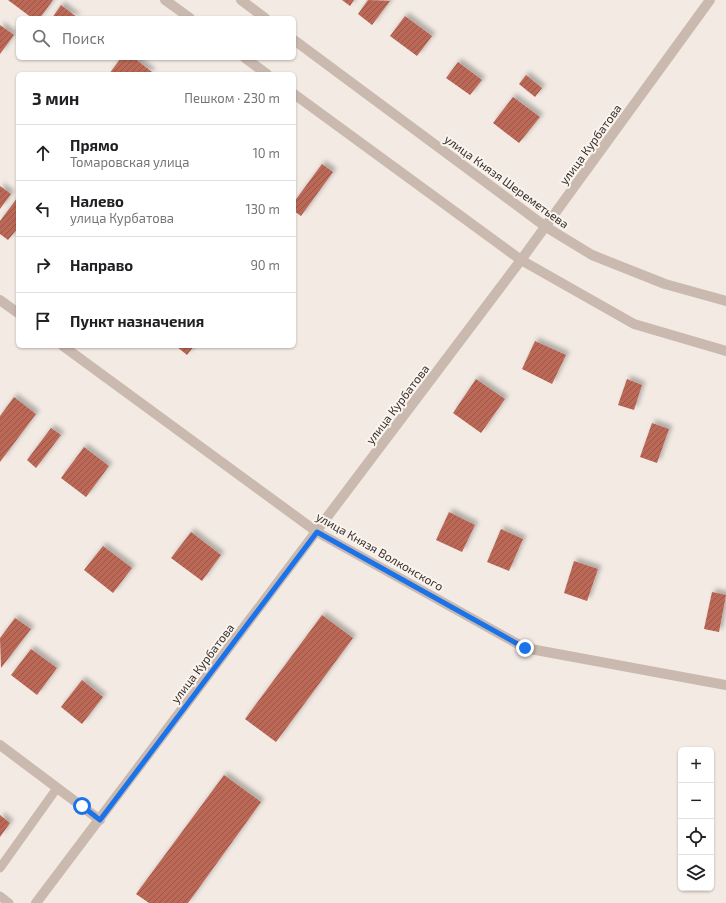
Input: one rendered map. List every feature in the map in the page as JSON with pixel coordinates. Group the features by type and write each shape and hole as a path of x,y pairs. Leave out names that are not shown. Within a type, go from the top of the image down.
{"street":[{"path":"165,0 187,16"},
{"path":"241,0 262,16"},
{"name":"улица Курбатова","path":"36,903 546,227 710,0"},
{"name":"улица Князя Шереметьева","path":"296,41 546,227 592,255 665,284 726,302"},
{"path":"248,60 263,72"},
{"path":"296,95 521,260 634,324 726,351"},
{"path":"0,300 16,312"},
{"name":"улица Князя Волконского","path":"66,348 317,532 525,648 726,685"},
{"path":"0,745 100,820"}],"lane":[{"path":"0,868 58,788"},
{"path":"0,896 8,903"}],"building":[{"path":"8,0 53,0 41,16 29,16"},
{"path":"342,0 354,0 350,6"},
{"path":"368,0 390,1 372,25 358,14"},
{"path":"61,5 75,16 53,16"},
{"path":"405,16 432,36 417,56 390,36"},
{"path":"0,25 14,35 0,54"},
{"path":"120,60 137,60 152,72 110,72"},
{"path":"458,62 482,80 470,95 446,78"},
{"path":"526,75 542,88 535,97 519,84"},
{"path":"513,97 540,117 519,143 493,123"},
{"path":"322,164 333,172 301,216 296,212 296,199"},
{"path":"0,186 11,194 0,209"},
{"path":"16,200 16,230 8,240 0,234 0,221"},
{"path":"535,341 566,355 552,384 522,369"},
{"path":"178,348 192,348 187,355"},
{"path":"476,379 505,399 481,433 453,413"},
{"path":"627,379 642,385 634,410 618,405"},
{"path":"14,397 36,414 0,462 0,416"},
{"path":"652,423 669,429 657,463 640,457"},
{"path":"51,428 61,435 36,468 27,460"},
{"path":"84,447 109,466 86,497 61,478"},
{"path":"449,512 475,525 462,552 436,540"},
{"path":"501,529 523,539 509,571 487,562"},
{"path":"191,532 221,555 202,581 171,558"},
{"path":"103,546 132,568 113,593 84,570"},
{"path":"574,561 598,569 587,601 564,593"},
{"path":"712,592 726,595 719,632 704,629"},
{"path":"322,615 353,638 276,742 245,719"},
{"path":"15,618 31,629 1,668 0,638"},
{"path":"31,649 57,668 37,695 11,675"},
{"path":"82,680 103,697 82,724 61,707"},
{"path":"224,775 261,802 188,903 149,903 136,894"},
{"path":"0,815 10,823 0,837"}],"route":[{"path":"82,806 100,820 317,532 525,648"}]}
